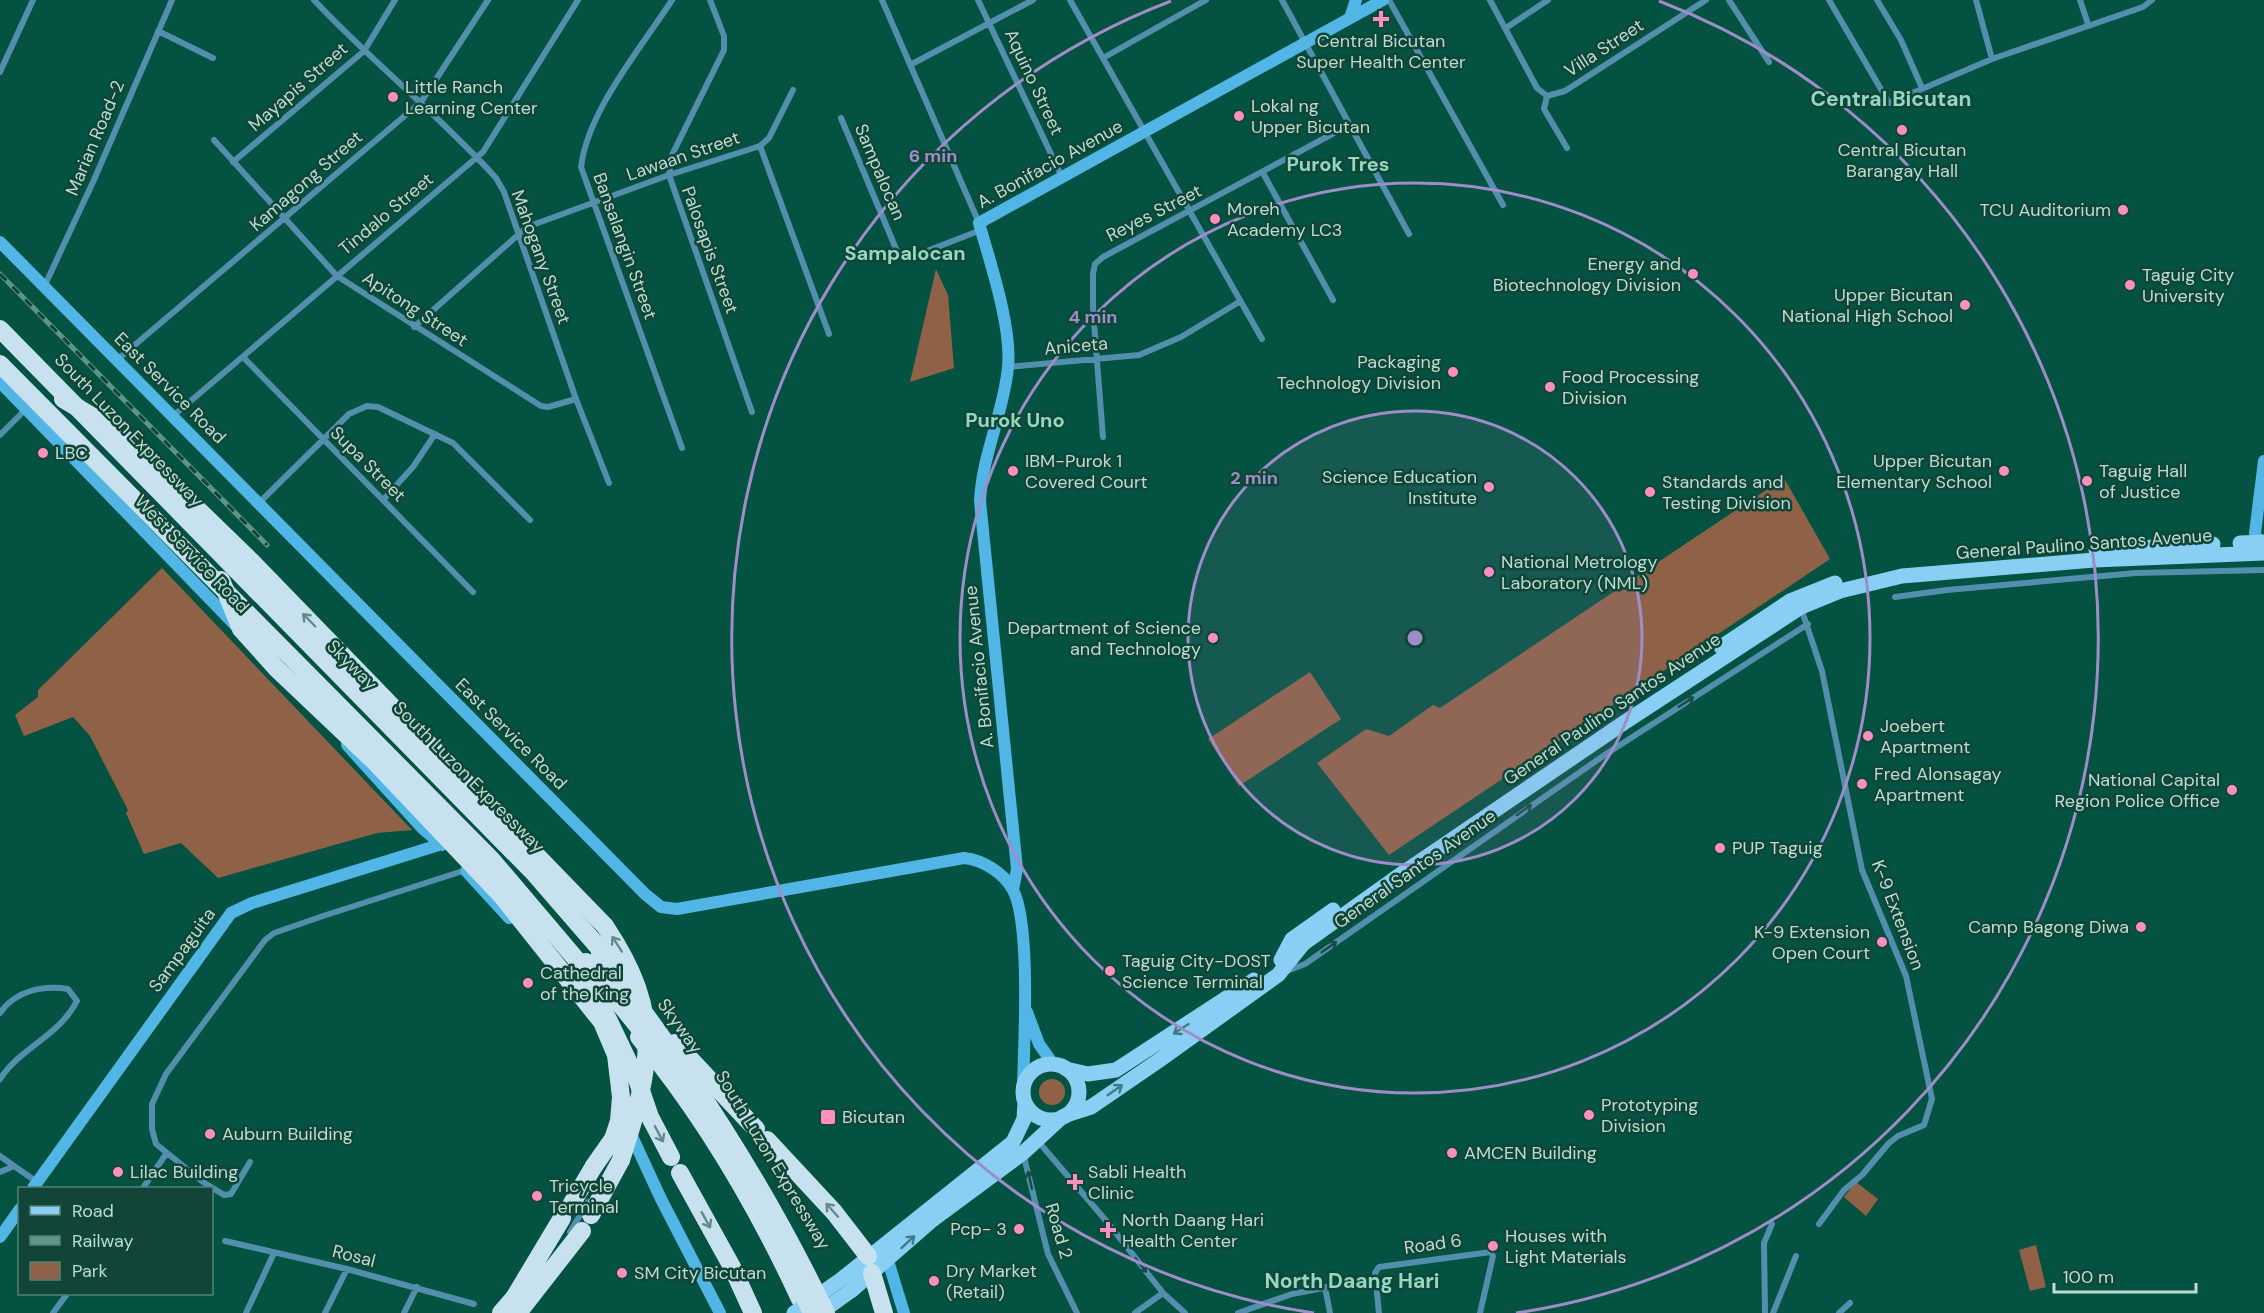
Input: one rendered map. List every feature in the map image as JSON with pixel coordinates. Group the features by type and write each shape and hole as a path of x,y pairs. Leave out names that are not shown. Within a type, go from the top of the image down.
{"highway":[{"name":"South Luzon Expressway","path":"0,329 535,874 603,951 694,1069 773,1194 808,1257 834,1313"},
{"name":"Skyway","path":"0,335 531,876 600,954 665,1039 730,1135 801,1262 826,1313"},
{"name":"Skyway","path":"0,355 493,855 586,962 655,1047 721,1142 765,1220 812,1313"},
{"path":"0,364 491,859 582,966 674,1080 717,1144 764,1228 806,1313"},
{"path":"63,399 117,431 252,562 580,897 605,926 625,955 644,1006 648,1050 638,1106 621,1160 591,1215"},
{"path":"221,580 241,629 277,669 375,762 501,895 602,1022 610,1038 620,1075 619,1121 614,1139 567,1210 514,1298 501,1313"},
{"path":"582,966 638,1082 650,1117 671,1156"},
{"path":"675,1043 847,1228 870,1265 884,1313"},
{"path":"680,1173 732,1267 753,1313"},
{"path":"518,1313 582,1231"}],"main road":[{"path":"1350,18 1356,0"},
{"name":"A. Bonifacio Avenue","path":"1013,890 1017,869 980,501 987,456 1008,367 1008,344 980,227 1062,177 1383,0"},
{"name":"East Service Road","path":"0,242 645,894 661,907 677,909 964,858 985,864 999,874 1013,890 1022,919 1023,1087"},
{"name":"West Service Road","path":"0,382 169,554 423,830 438,840 533,945 592,1019 610,1051 626,1122 661,1199 720,1313"},
{"path":"2262,548 2256,533 2256,514 2264,460"},
{"name":"General Paulino Santos Avenue","path":"1060,1066 1088,1074 1102,1073 1129,1063 1278,964 1296,935 1578,741 1790,601 1814,590 1888,569 2131,547 2262,548"},
{"name":"General Paulino Santos Avenue","path":"885,1252 1023,1153 1064,1116 1090,1107 1278,975 1303,944 1699,673 1801,607 1840,591 1902,576 2262,548"},
{"name":"Sampaguita","path":"35,1185 231,913 252,903 438,840"},
{"name":"East Service Road","path":"1024,1001 1035,1035 1060,1066"},
{"path":"1042,1065 1060,1066 1077,1083 1077,1102 1064,1116 1046,1119 1037,1116 1025,1103 1023,1087 1033,1070 1042,1065"},
{"name":"General Paulino Santos Avenue","path":"848,1284 1013,1142 1024,1119 1025,1103"},
{"path":"0,1237 18,1212"},
{"name":"West Service Road","path":"688,1248 711,1279 728,1313"},
{"path":"885,1252 904,1313"},
{"path":"794,1313 848,1284"},
{"path":"820,1313 848,1284"}],"street":[{"path":"0,72 33,0"},
{"name":"Marian Road-2","path":"44,287 93,182 172,0"},
{"name":"Mahogany Street","path":"314,0 364,51 421,102 496,178 609,483"},
{"name":"Mayapis Street","path":"233,162 364,51 395,0"},
{"name":"Kamagong Street","path":"117,360 421,102 488,0"},
{"name":"Tindalo Street","path":"173,416 483,152 578,0"},
{"name":"Bansalangin Street","path":"672,0 610,95 583,152 581,167 682,448"},
{"name":"Palosapis Street","path":"710,0 724,36 724,50 672,155 669,175 752,412"},
{"path":"882,0 980,227"},
{"name":"Aquino Street","path":"978,0 1062,177"},
{"path":"910,64 1033,0"},
{"path":"1070,0 1262,339"},
{"path":"1103,58 1206,0"},
{"path":"1282,0 1409,234"},
{"path":"1389,0 1503,205"},
{"path":"1490,0 1537,88 1547,96 1544,109 1567,148"},
{"path":"1506,28 1548,0"},
{"name":"Villa Street","path":"1547,96 1566,91 1706,0"},
{"path":"1729,0 1769,62"},
{"path":"1829,0 1889,103 1992,59 2088,24 2143,8 2152,0"},
{"path":"1877,0 1900,39 1922,88"},
{"path":"1976,0 1992,59"},
{"path":"2080,0 2088,24"},
{"path":"158,31 213,58"},
{"name":"Lawaan Street","path":"414,327 518,233 669,175 760,146 769,138 793,90"},
{"name":"Sampalocan","path":"841,118 899,256 914,256 980,227"},
{"name":"Reyes Street","path":"1103,437 1093,310 1095,264 1103,257 1189,213 1348,125"},
{"name":"Apitong Street","path":"214,140 337,276 541,406 548,407 576,399"},
{"path":"760,146 829,334"},
{"path":"1263,172 1334,300"},
{"name":"Aniceta","path":"1008,367 1096,360 1150,352 1181,337 1239,302"},
{"name":"Supa Street","path":"243,357 473,592"},
{"path":"259,503 350,414 368,406 378,407 435,434 464,451 530,520"},
{"path":"0,435 27,408"},
{"path":"383,500 413,467 435,434"},
{"path":"1895,597 1947,590 2136,573 2264,570"},
{"name":"K-9 Extension","path":"1801,607 1822,670 1862,870 1906,976 1932,1099 1924,1125 1898,1136 1889,1143 1862,1175 1844,1190 1819,1224"},
{"name":"General Santos Avenue","path":"1278,975 1305,964 1606,754 1808,624"},
{"path":"1699,673 1709,688"},
{"path":"212,1187 156,1144 152,1129 152,1104 156,1091 269,936 390,893 465,870"},
{"path":"0,1013 14,998 43,988 68,989 77,1001 61,1024 19,1055 0,1079"},
{"path":"616,1150 626,1122"},
{"path":"512,1313 596,1179 626,1122"},
{"path":"1037,1140 1108,1222 1163,1293 1185,1313"},
{"name":"Road 2","path":"1023,1153 1048,1254 1077,1313"},
{"path":"144,1187 166,1154"},
{"path":"0,1156 35,1185"},
{"path":"213,1188 227,1196 234,1191 250,1162"},
{"path":"0,1172 14,1166"},
{"path":"512,1313 575,1225 608,1166"},
{"path":"1765,1313 1764,1243 1772,1224"},
{"name":"Rosal","path":"225,1241 346,1269 474,1304"},
{"name":"Road 6","path":"1376,1278 1377,1269 1487,1251 1493,1253 1480,1313"},
{"path":"246,1313 274,1253"},
{"path":"1773,1313 1796,1256"},
{"path":"325,1313 346,1269"},
{"path":"1238,1313 1284,1296 1376,1278 1379,1313"},
{"path":"404,1313 417,1287"},
{"path":"1325,1287 1330,1313"},
{"path":"1135,1313 1163,1293"},
{"path":"54,1313 66,1295"},
{"path":"1839,1313 1850,1303"}],"green space":[{"path":"936,269 948,295 954,368 910,382"},
{"path":"1784,478 1830,559 1389,855 1317,763 1366,729 1389,736 1433,705 1440,708"},
{"path":"162,568 412,830 377,833 218,878 181,843 144,854 126,813 128,810 90,736 73,717 24,736 15,715 38,697 38,690"},
{"path":"1310,672 1341,719 1239,786 1208,739"},
{"path":"1052,1079 1061,1083 1065,1092 1061,1101 1052,1105 1043,1101 1039,1092 1043,1083"},
{"path":"1856,1182 1878,1199 1866,1216 1844,1197"},
{"path":"2036,1245 2046,1287 2030,1291 2019,1250"}],"railway":[{"path":"0,274 267,545"}],"place":[{"name":"Central Bicutan Super Health Center","path":"1381,19"},
{"name":"Little Ranch Learning Center","path":"393,97"},
{"name":"Lokal ng Upper Bicutan","path":"1239,116"},
{"name":"Central Bicutan Barangay Hall","path":"1902,130"},
{"name":"TCU Auditorium","path":"2123,210"},
{"name":"Moreh Academy LC3","path":"1215,219"},
{"name":"Energy and Biotechnology Division","path":"1693,274"},
{"name":"Taguig City University","path":"2130,285"},
{"name":"Upper Bicutan National High School","path":"1965,305"},
{"name":"Packaging Technology Division","path":"1453,372"},
{"name":"Food Processing Division","path":"1550,387"},
{"name":"LBC","path":"43,453"},
{"name":"IBM-Purok 1 Covered Court","path":"1013,471"},
{"name":"Upper Bicutan Elementary School","path":"2004,471"},
{"name":"Taguig Hall of Justice","path":"2087,481"},
{"name":"Science Education Institute","path":"1489,487"},
{"name":"Standards and Testing Division","path":"1650,492"},
{"name":"National Metrology Laboratory (NML)","path":"1489,572"},
{"name":"Department of Science and Technology","path":"1213,638"},
{"name":"Joebert Apartment","path":"1868,736"},
{"name":"Fred Alonsagay Apartment","path":"1862,784"},
{"name":"National Capital Region Police Office","path":"2232,790"},
{"name":"PUP Taguig","path":"1720,848"},
{"name":"Camp Bagong Diwa","path":"2141,927"},
{"name":"K-9 Extension Open Court","path":"1882,942"},
{"name":"Taguig City-DOST Science Terminal","path":"1110,971"},
{"name":"Cathedral of the King","path":"528,983"},
{"name":"Prototyping Division","path":"1589,1115"},
{"name":"Bicutan","path":"828,1117"},
{"name":"Auburn Building","path":"210,1134"},
{"name":"AMCEN Building","path":"1452,1153"},
{"name":"Lilac Building","path":"118,1172"},
{"name":"Sabli Health Clinic","path":"1075,1182"},
{"name":"Tricycle Terminal","path":"537,1196"},
{"name":"Pcp- 3","path":"1019,1229"},
{"name":"North Daang Hari Health Center","path":"1108,1230"},
{"name":"Houses with Light Materials","path":"1493,1246"},
{"name":"SM City Bicutan","path":"622,1273"},
{"name":"Dry Market (Retail)","path":"934,1281"}],"district":[{"name":"Central Bicutan","path":"1891,99"},
{"name":"Purok Tres","path":"1338,164"},
{"name":"Sampalocan","path":"905,253"},
{"name":"Purok Uno","path":"1015,420"},
{"name":"North Daang Hari","path":"1352,1281"}]}
